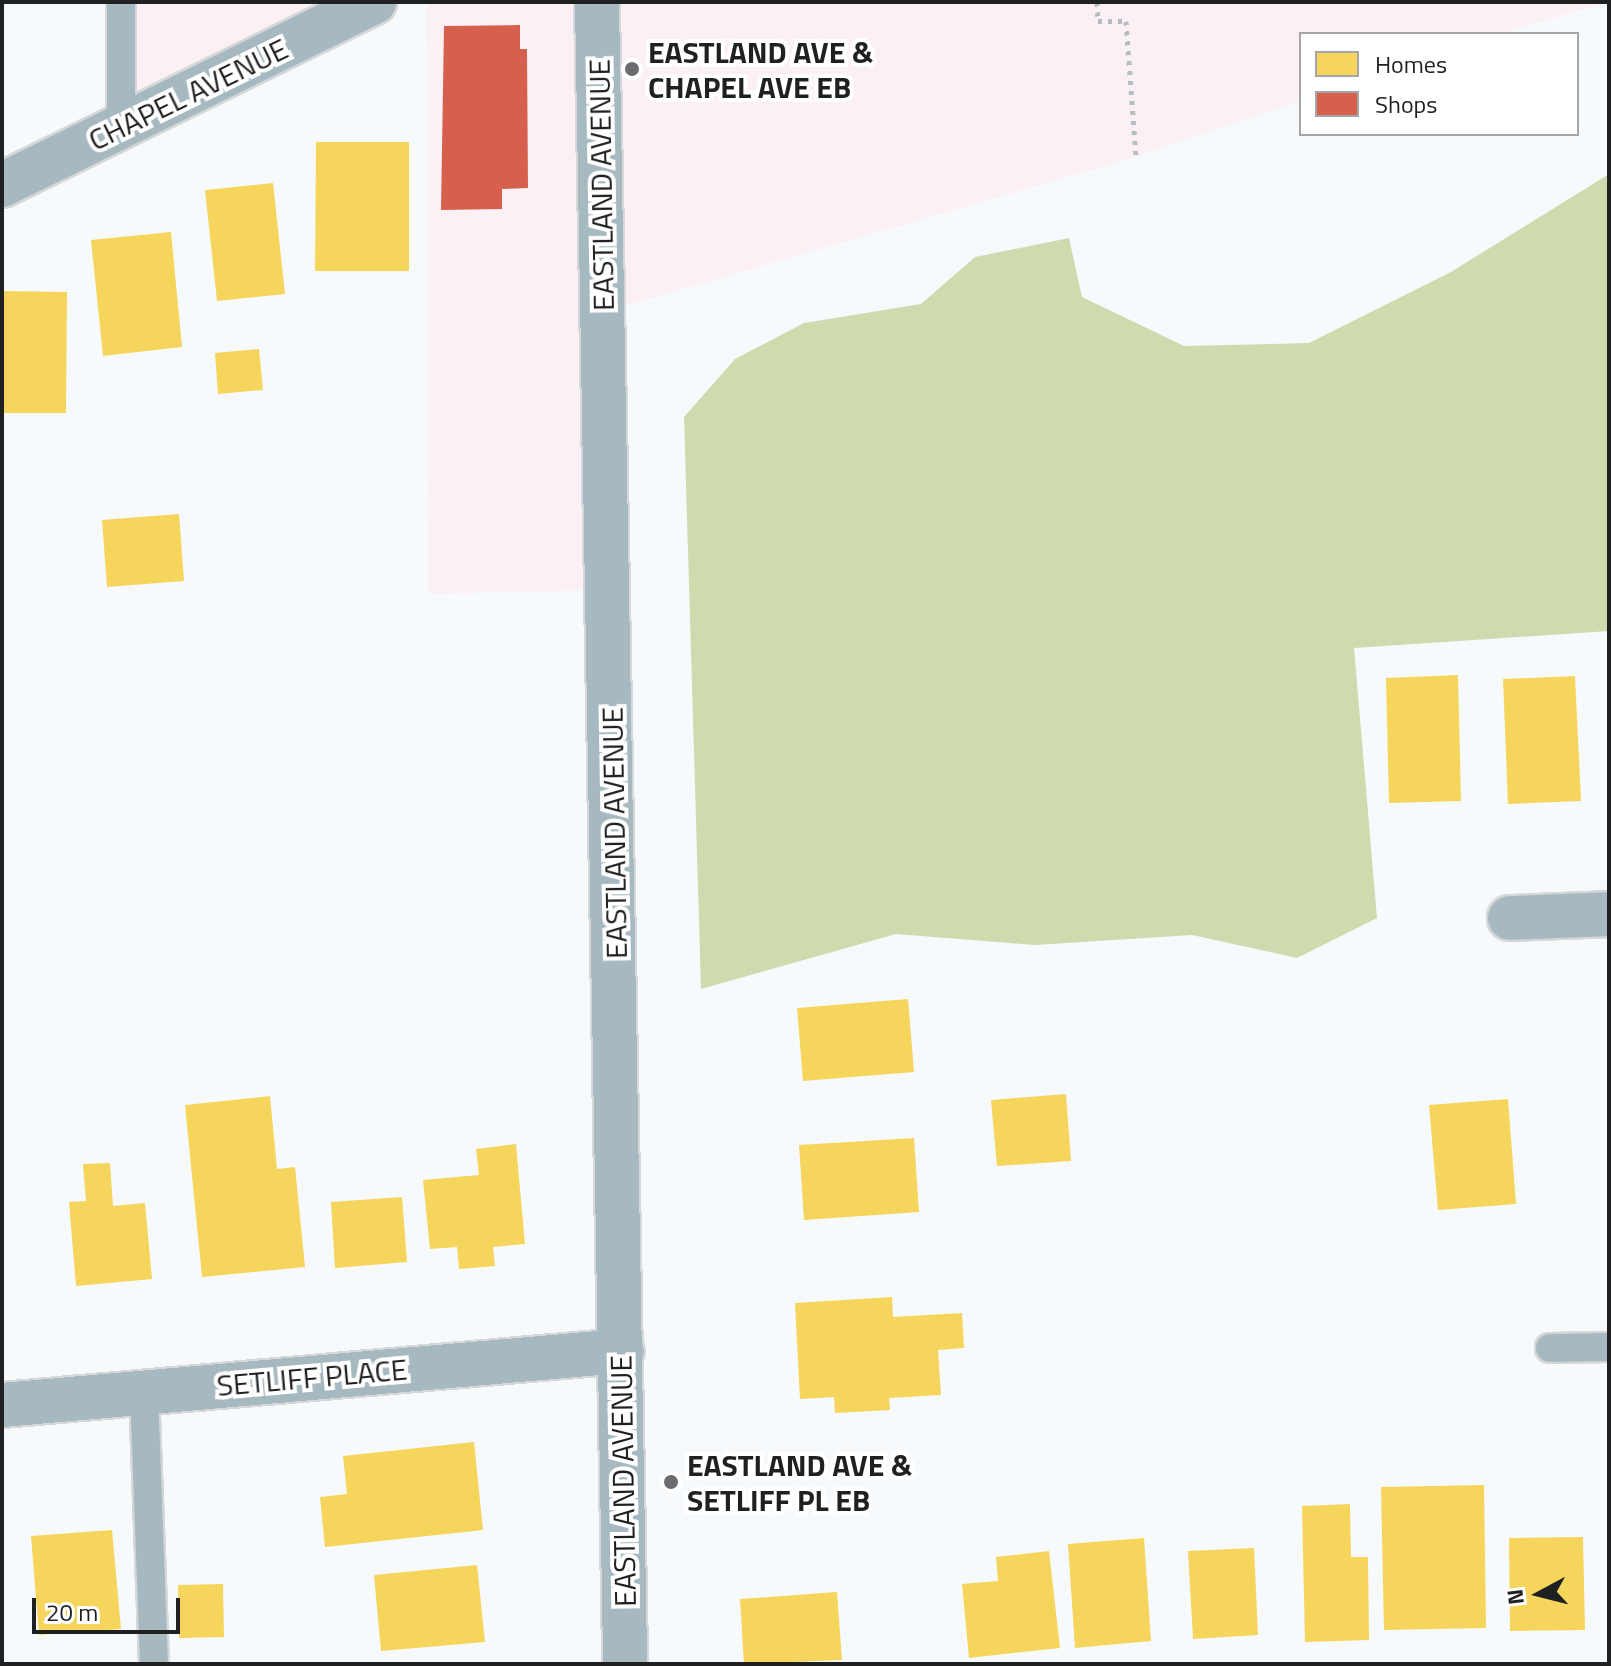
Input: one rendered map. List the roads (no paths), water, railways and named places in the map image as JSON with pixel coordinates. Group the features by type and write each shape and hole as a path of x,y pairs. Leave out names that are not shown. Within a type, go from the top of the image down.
{"street":[{"name":"CHAPEL AVENUE","path":"2,185 374,2"},
{"name":"EASTLAND AVENUE","path":"597,2 625,1664"},
{"path":"1510,918 1609,914"},
{"name":"SETLIFF PLACE","path":"2,1405 622,1351"}],"lane":[{"path":"121,2 121,127"},
{"path":"1550,1348 1609,1347"},
{"path":"144,1391 154,1664"}],"place":[{"name":"EASTLAND AVE & CHAPEL AVE EB","path":"632,69"},
{"name":"EASTLAND AVE & SETLIFF PL EB","path":"671,1482"}]}
